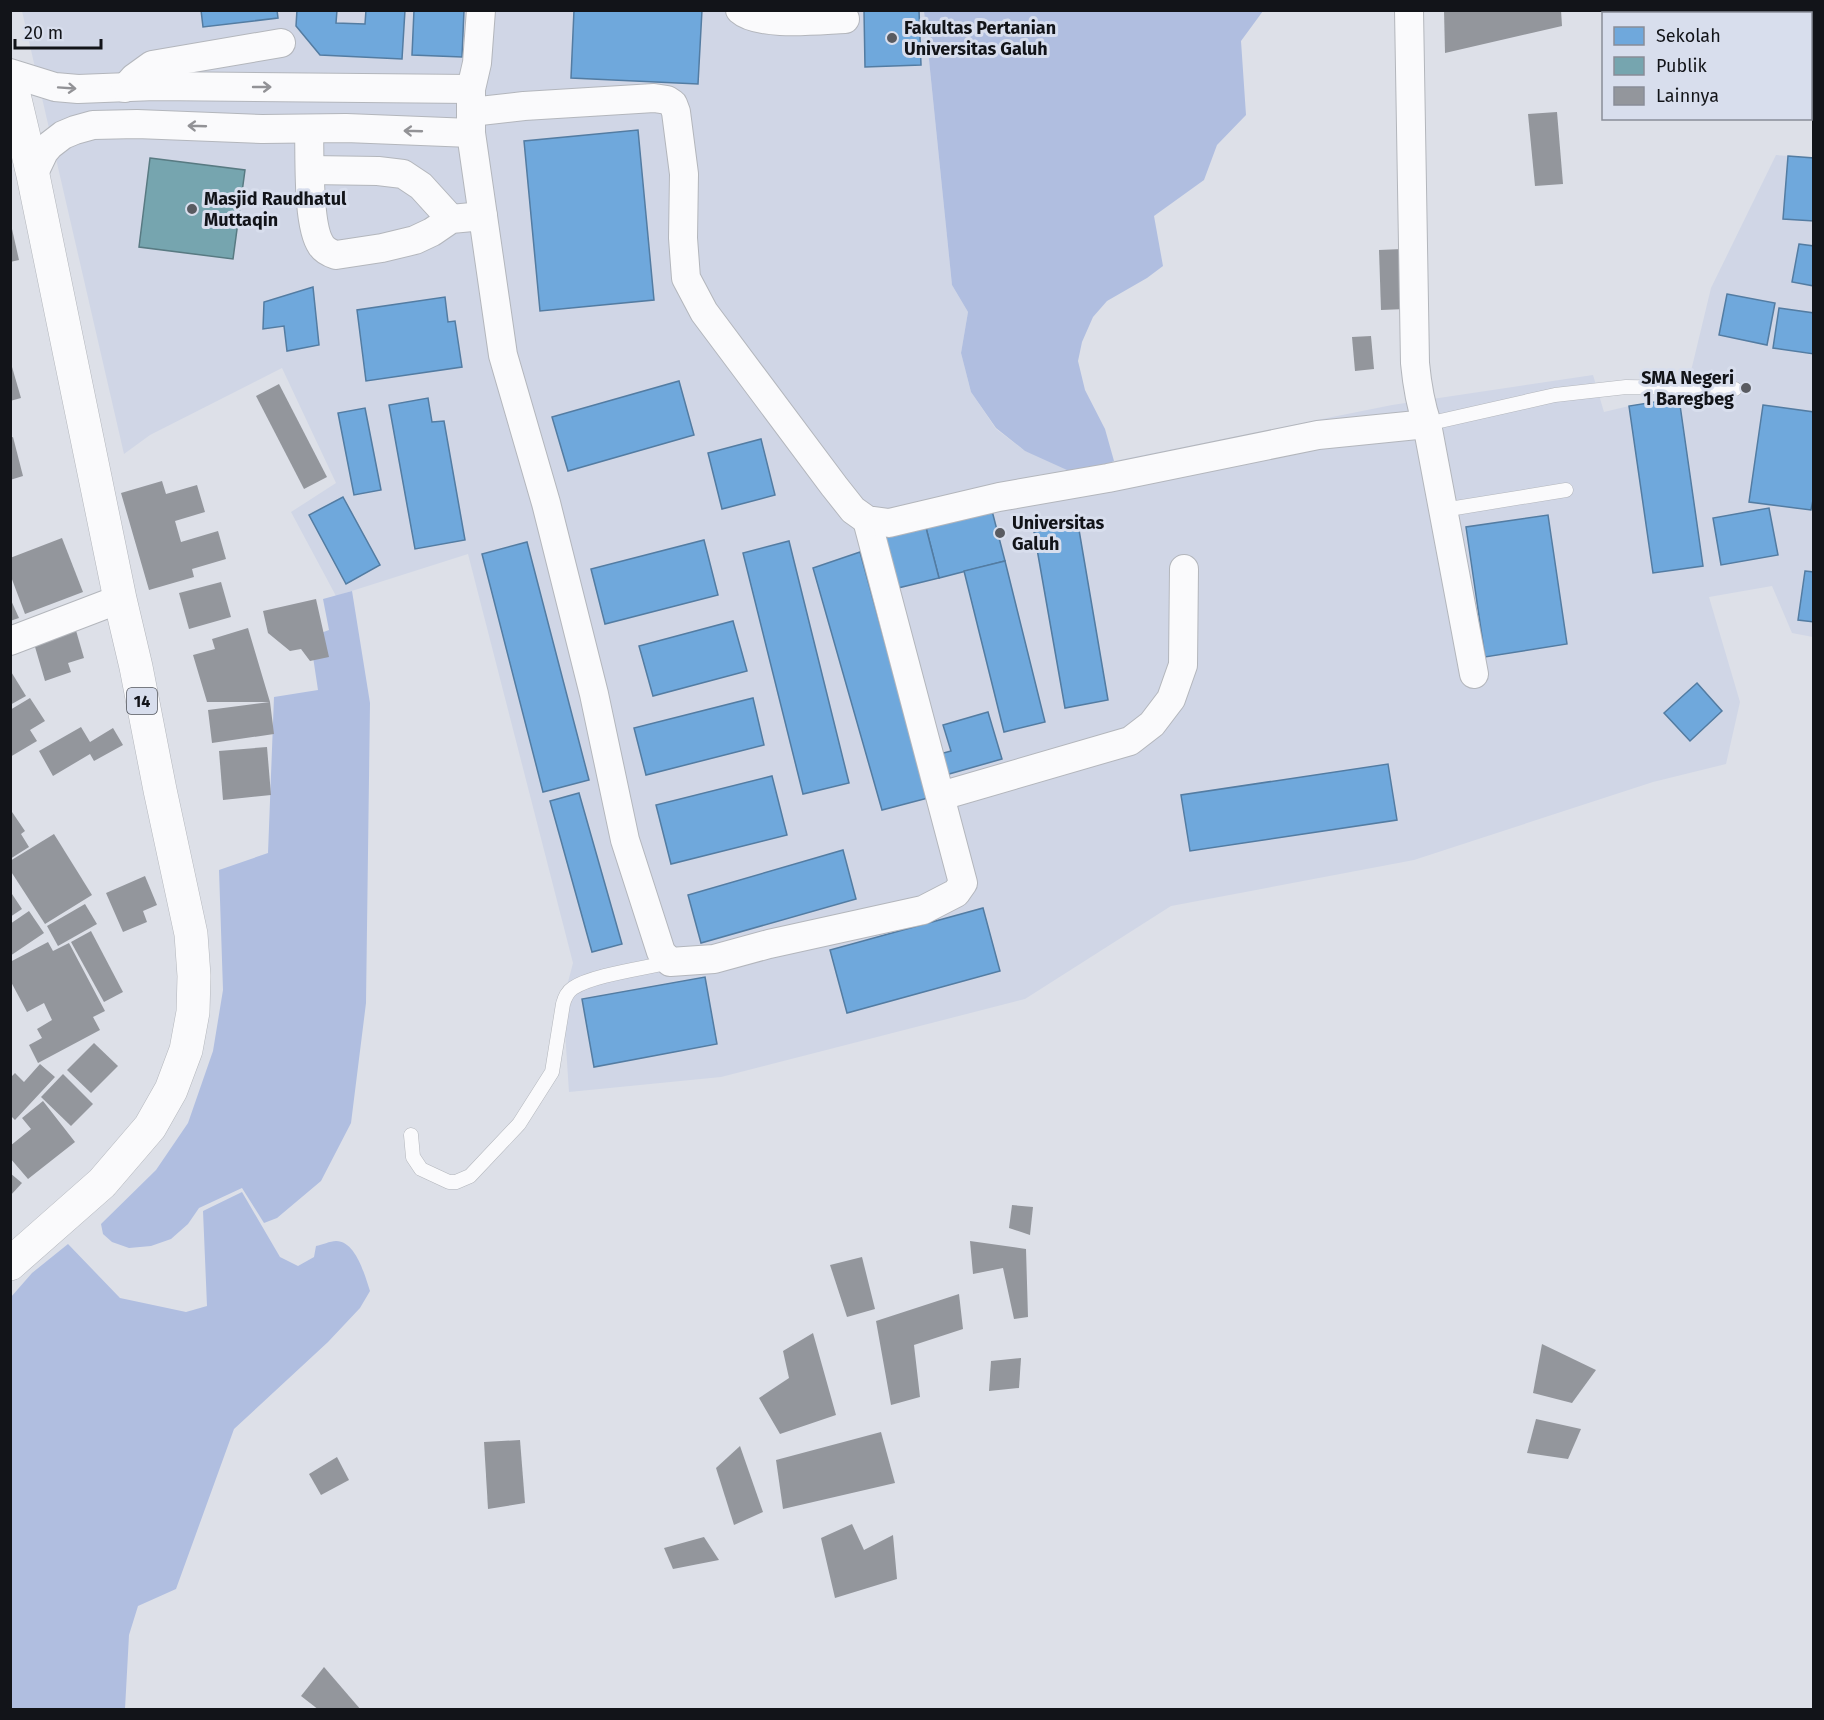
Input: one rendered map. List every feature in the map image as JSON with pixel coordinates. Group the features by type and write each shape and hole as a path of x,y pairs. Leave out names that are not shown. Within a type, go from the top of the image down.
{"highway":[{"name":"14","path":"10,78 14,110 33,175 192,934 194,976 193,1012 186,1050 171,1090 150,1127 102,1183 10,1264"}],"street":[{"path":"481,10 471,111 502,355 546,503 594,694 625,840 661,952 670,962 714,959 769,944 923,910 956,893 963,883 867,520"},
{"path":"740,10 745,15 758,20 845,19"},
{"path":"1409,10 1415,363 1420,404 1426,424 1474,674"},
{"path":"125,88 152,65 281,43"},
{"path":"10,73 55,87 78,89 401,87 471,111"},
{"path":"33,175 50,145 69,133 93,125 137,124 309,129 524,106 639,98 667,100 673,104 676,112 684,174 683,238 686,278 704,312 834,486 854,510 867,520 889,523 999,497 1108,478 1318,435 1426,424"},
{"path":"309,129 314,227 322,248 336,255 382,248 415,240 451,219 483,216"},
{"path":"310,170 378,171 403,174 421,186 451,219"},
{"path":"941,796 1130,741 1152,724 1171,699 1183,664 1184,569"},
{"path":"10,641 120,599"}],"lane":[{"path":"1426,424 1554,395 1616,388 1735,389"},
{"path":"1443,510 1566,490"},
{"path":"411,1135 413,1157 421,1169 449,1182 456,1182 470,1176 516,1129 552,1072 563,1004 571,989 592,980 670,962"}],"shaded area":[{"name":"Universitas Galuh","path":"22,11 924,11 952,285 968,312 961,353 971,392 996,429 1025,451 1090,471 1114,461 1392,405 1593,375 1604,412 1679,398 1677,378 1691,371 1711,288 1776,155 1813,158 1813,637 1792,633 1772,586 1709,597 1740,702 1726,764 1653,782 1414,860 1171,906 1025,999 721,1077 569,1092 563,1001 573,963 468,554 336,596 291,512 336,483 282,368 150,435 124,454"},
{"path":"924,11 1263,11 1241,41 1246,115 1217,145 1204,180 1154,216 1163,266 1107,301 1093,317 1082,342 1078,361 1085,390 1105,429 1114,461 1090,471 1067,470 1025,451 996,428 971,392 961,353 968,312 952,285"},
{"path":"352,591 370,703 366,1003 351,1123 321,1181 277,1218 264,1223 242,1188 199,1208 188,1224 171,1239 151,1246 129,1248 112,1242 103,1234 101,1224 156,1170 188,1123 213,1051 223,990 219,870 268,853 274,697 318,690 310,637 329,630 323,599"},
{"path":"242,1192 280,1257 298,1266 314,1257 316,1246 334,1241 343,1243 359,1260 370,1291 360,1308 328,1342 234,1429 176,1589 138,1606 129,1635 125,1709 11,1709 11,1297 32,1273 68,1244 120,1298 186,1312 207,1306 203,1211"}],"building: Sekolah":[{"path":"201,10 277,10 278,18 203,27"},
{"path":"297,10 337,10 336,23 365,24 366,10 405,10 402,59 320,55 296,26"},
{"path":"414,10 464,10 462,57 412,55"},
{"path":"574,10 702,10 698,84 571,78"},
{"name":"Fakultas Pertanian Universitas Galuh","path":"864,10 919,10 921,65 865,67"},
{"path":"638,130 654,300 540,311 524,141"},
{"path":"1788,156 1814,158 1814,221 1783,219"},
{"path":"1799,244 1814,246 1814,286 1792,282"},
{"path":"313,287 319,345 287,351 284,326 263,329 264,302"},
{"path":"1727,294 1775,303 1767,345 1719,335"},
{"path":"445,297 448,322 455,321 462,367 366,381 357,310"},
{"path":"1779,308 1814,313 1814,354 1773,348"},
{"path":"679,381 694,435 568,471 552,417"},
{"path":"428,398 432,422 444,421 465,540 415,549 389,405"},
{"path":"1679,398 1703,566 1653,573 1629,406"},
{"path":"1763,405 1814,412 1814,495 1811,510 1749,502"},
{"path":"365,408 381,490 354,495 338,413"},
{"path":"761,439 775,495 722,509 708,453"},
{"path":"343,497 380,565 346,584 309,515"},
{"path":"990,503 1005,561 939,578 924,520"},
{"path":"1769,508 1778,555 1721,565 1713,518"},
{"path":"1548,515 1567,644 1485,657 1466,527"},
{"path":"924,520 939,578 898,588 883,530"},
{"path":"1078,524 1108,700 1065,708 1034,532"},
{"path":"704,540 718,595 605,624 591,569"},
{"path":"789,541 849,783 803,794 743,553"},
{"path":"527,542 589,780 543,792 482,554"},
{"path":"860,552 928,798 882,810 813,568"},
{"path":"1005,561 1045,722 1004,732 964,571"},
{"path":"1805,571 1814,572 1814,622 1798,620"},
{"path":"733,621 747,671 653,696 639,646"},
{"path":"1697,683 1722,711 1690,741 1664,713"},
{"path":"753,698 764,745 646,775 634,728"},
{"path":"988,712 1002,759 942,776 936,755 951,751 943,725"},
{"path":"1388,764 1397,820 1190,851 1181,795"},
{"path":"772,776 787,835 671,864 656,805"},
{"path":"579,793 622,944 592,952 550,801"},
{"path":"843,850 856,899 701,943 688,895"},
{"path":"983,908 1000,971 847,1013 830,950"},
{"path":"705,977 717,1044 594,1067 582,999"}],"building: Publik":[{"name":"Masjid Raudhatul Muttaqin","path":"150,158 245,170 233,259 139,247"}],"building: Lainnya":[{"path":"1444,10 1561,10 1562,26 1445,53"},
{"path":"1557,112 1563,184 1535,186 1528,114"},
{"path":"10,220 19,260 10,262"},
{"path":"1402,249 1406,309 1381,310 1379,250"},
{"path":"1371,336 1374,369 1355,371 1352,337"},
{"path":"10,360 21,398 10,401"},
{"path":"279,384 327,477 304,489 256,396"},
{"path":"13,437 23,476 10,480 10,438"},
{"path":"162,481 166,494 197,485 205,512 175,521 181,542 218,531 226,559 192,569 194,577 149,590 121,493"},
{"path":"62,538 83,592 25,614 10,574 10,558"},
{"path":"221,582 231,617 189,629 179,593"},
{"path":"10,598 19,618 10,621"},
{"path":"316,599 329,657 310,661 301,649 290,651 268,633 263,611"},
{"path":"75,627 84,658 68,663 71,672 45,681 33,640"},
{"path":"248,628 270,702 207,702 193,655 215,649 212,639"},
{"path":"10,670 26,696 10,705"},
{"path":"30,698 45,721 30,730 37,741 10,757 10,710"},
{"path":"270,702 274,734 212,743 208,710"},
{"path":"81,727 90,742 113,728 123,745 94,761 90,754 53,776 39,751"},
{"path":"267,747 271,795 223,800 219,751"},
{"path":"10,809 25,831 21,834 29,847 10,859"},
{"path":"54,834 92,895 45,924 10,870 10,861"},
{"path":"145,876 157,905 143,911 147,922 123,932 106,893"},
{"path":"10,891 22,909 10,917"},
{"path":"85,904 97,924 58,946 47,926"},
{"path":"29,911 44,933 10,956 10,924"},
{"path":"91,931 123,992 104,1002 71,942"},
{"path":"48,942 53,951 69,943 105,1011 93,1017 100,1030 38,1063 29,1045 42,1038 37,1029 52,1020 44,1003 27,1012 10,980 10,962"},
{"path":"94,1043 118,1066 91,1093 67,1070"},
{"path":"40,1064 55,1077 15,1120 10,1115 10,1078 15,1073 24,1082"},
{"path":"63,1074 93,1104 71,1126 41,1097"},
{"path":"43,1101 75,1142 28,1179 10,1158 10,1146 31,1129 22,1118"},
{"path":"10,1173 22,1183 10,1196"},
{"path":"1012,1205 1033,1207 1030,1235 1009,1228"},
{"path":"970,1241 1026,1249 1028,1317 1014,1319 1003,1268 973,1274"},
{"path":"862,1257 875,1309 847,1317 830,1265"},
{"path":"959,1294 963,1329 914,1345 920,1397 891,1405 876,1321"},
{"path":"813,1333 836,1415 780,1434 759,1398 789,1378 783,1351"},
{"path":"1542,1344 1596,1370 1572,1403 1533,1393"},
{"path":"1021,1358 1019,1388 989,1391 991,1361"},
{"path":"1536,1419 1581,1429 1568,1459 1527,1453"},
{"path":"881,1432 895,1483 783,1509 776,1460"},
{"path":"520,1440 525,1503 488,1509 484,1442"},
{"path":"740,1446 763,1512 734,1525 716,1468"},
{"path":"337,1457 349,1480 321,1495 309,1474"},
{"path":"852,1524 864,1550 893,1535 897,1579 835,1598 821,1538"},
{"path":"704,1537 719,1560 673,1569 664,1548"},
{"path":"324,1667 361,1710 319,1710 301,1696"}],"place":[{"name":"Fakultas Pertanian Universitas Galuh","path":"892,38"},
{"name":"Masjid Raudhatul Muttaqin","path":"192,209"},
{"name":"SMA Negeri 1 Baregbeg","path":"1746,388"},
{"name":"Universitas Galuh","path":"1000,533"}]}
